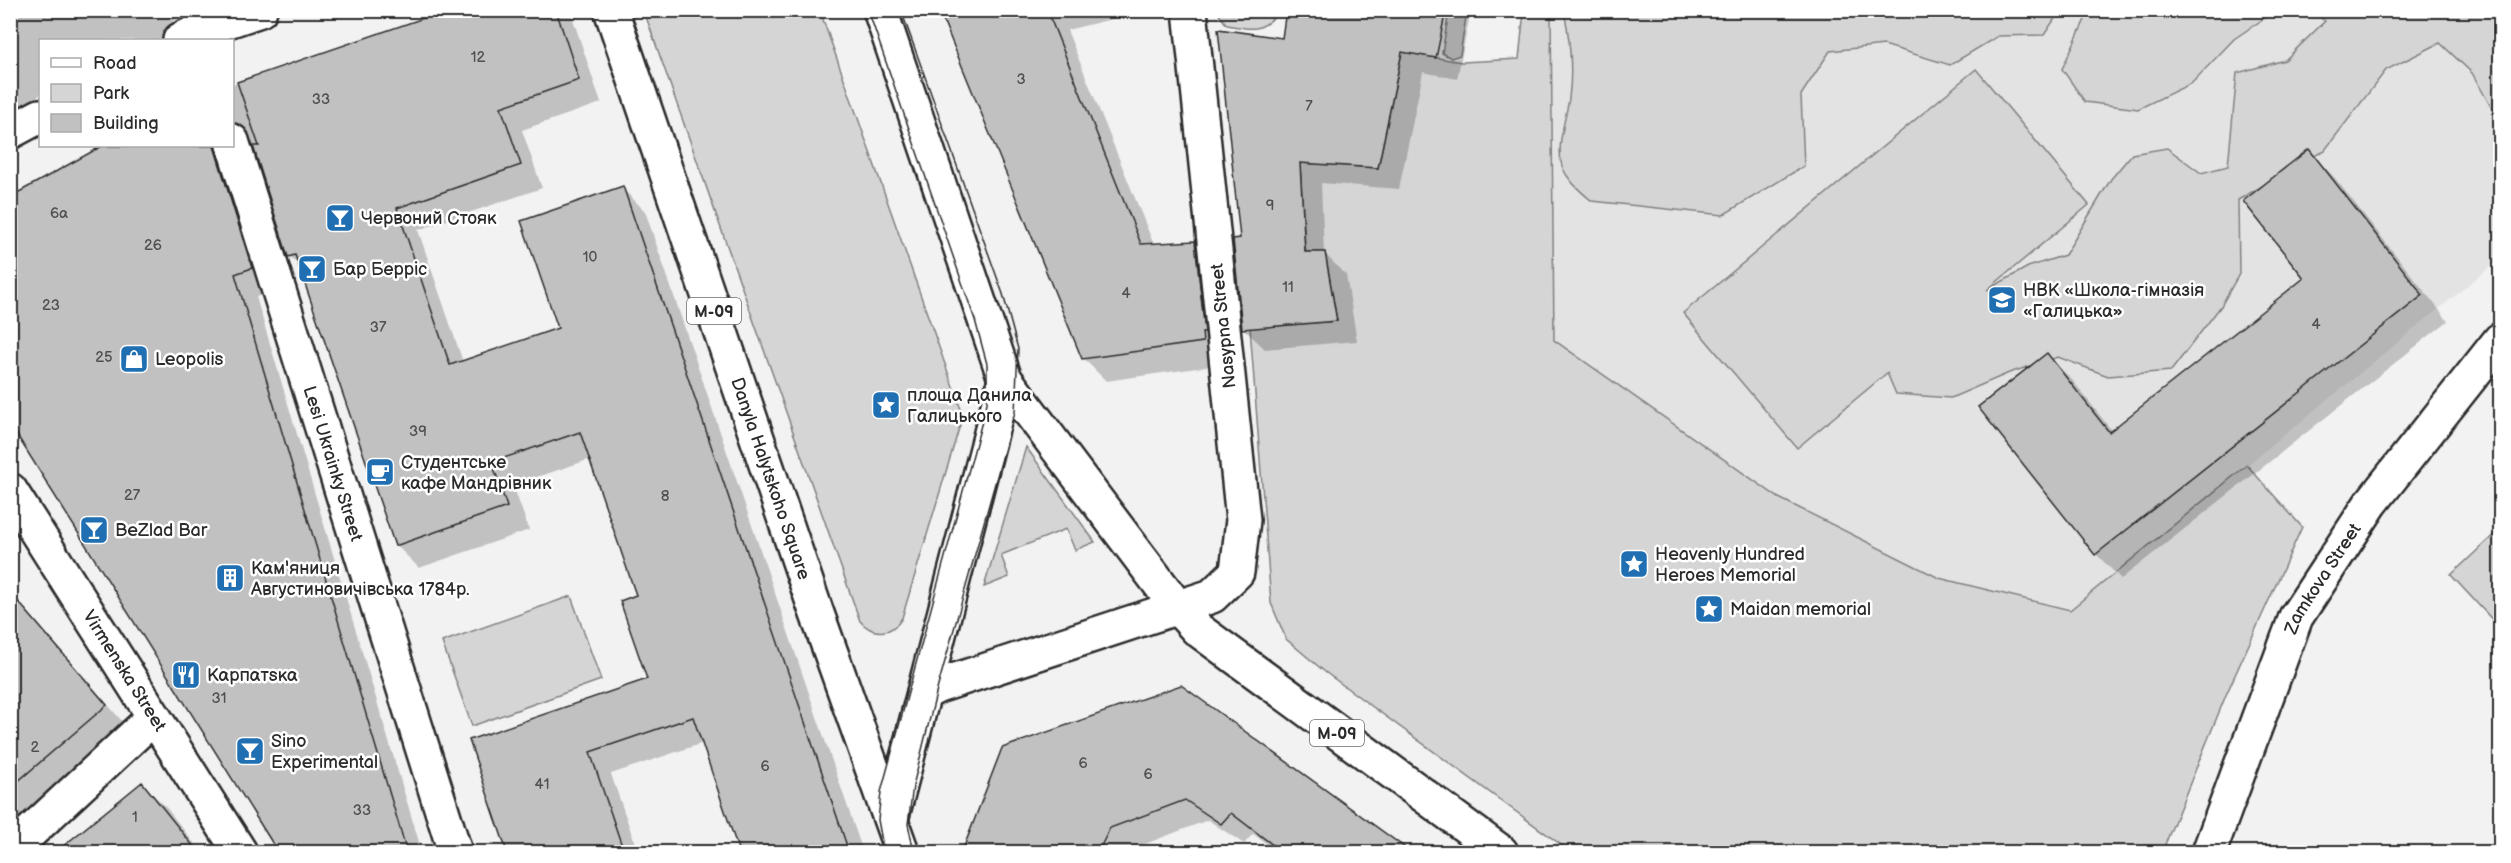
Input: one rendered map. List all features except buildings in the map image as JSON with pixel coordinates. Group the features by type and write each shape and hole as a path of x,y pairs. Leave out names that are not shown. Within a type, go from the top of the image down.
{"street":[{"path":"193,31 260,10"},
{"name":"Danyla Halytskoho Square","path":"611,10 816,611 891,820"},
{"name":"М-09","path":"880,10 1005,379 1178,608 1197,629 1501,852"},
{"name":"Nasypna Street","path":"1178,608 1212,596 1237,572 1243,520 1190,10"},
{"path":"10,132 39,117"},
{"name":"Lesi Ukrainky Street","path":"234,147 455,852"},
{"name":"Zamkova Street","path":"2209,852 2296,617 2371,502 2500,340"},
{"path":"891,820 1005,379"},
{"name":"Virmenska Street","path":"10,490 240,852"},
{"path":"924,693 938,686 1178,608"},
{"path":"10,851 154,717"},
{"name":"М-09","path":"891,820 902,852"}],"shaded area":[{"name":"НВК «Школа-гімназія «Галицька»","path":"1551,11 2500,11 2500,259 2070,610 1939,578 1779,498 1554,340"}],"green space":[{"path":"1219,10 1280,11 1262,26 1244,28 1227,25 1220,16"},
{"path":"1564,10 2060,11 2044,35 1998,36 1950,65 1884,45 1830,51 1801,95 1804,166 1723,215 1592,201 1571,181 1564,171 1560,158 1571,76"},
{"path":"644,11 820,11 963,415 902,618 898,624 888,630 876,631 860,621"},
{"path":"1449,11 1467,11 1460,55 1451,58 1442,53"},
{"path":"1524,11 1551,11 1554,340 1779,498 1939,578 2070,610 2247,465 2302,527 2226,695 2162,852 1571,852 1325,672 1286,639 1271,603 1250,328 1337,321 1325,252 1306,252 1300,163 1378,168 1402,52 1462,62 1519,59"},
{"path":"2089,11 2275,11 2234,39 2192,83 2138,109 2085,102 2062,69"},
{"path":"2311,11 2500,11 2500,123 2472,73 2440,43 2386,70 2325,150 2238,200 2239,274 2221,306 2171,371 2108,376 2058,357 2009,373 1951,398 1896,394 1887,373 1797,448 1683,313 1976,69 2089,205 1987,290 2028,267 2065,255 2111,179 2132,154 2167,148 2201,173 2228,166 2237,73 2285,60 2325,21"},
{"path":"1026,447 1095,542 1075,550 1066,529 1001,555 1009,577 984,587"},
{"path":"2500,529 2500,628 2451,575"},
{"path":"571,596 601,680 472,726 442,642"}],"tram line":[{"path":"868,10 975,320 987,364 987,403 881,792 878,820 884,852"},
{"path":"901,10 1003,294 1018,349 1015,412 938,686 913,786 908,824 914,852"}],"place":[{"name":"Червоний Стояк","path":"340,218"},
{"name":"Бар Берріс","path":"312,269"},
{"name":"НВК «Школа-гімназія «Галицька»","path":"2002,300"},
{"name":"Leopolis","path":"134,359"},
{"name":"площа Данила Галицького","path":"886,405"},
{"name":"Студентське кафе Мандрівник","path":"380,472"},
{"name":"BeZlad Bar","path":"94,530"},
{"name":"Heavenly Hundred Heroes Memorial","path":"1634,564"},
{"name":"Кам'яниця Августиновичівська 1784р.","path":"230,578"},
{"name":"Maidan memorial","path":"1709,609"},
{"name":"Карпатsка","path":"186,675"},
{"name":"Sino Experimental","path":"250,751"}]}
